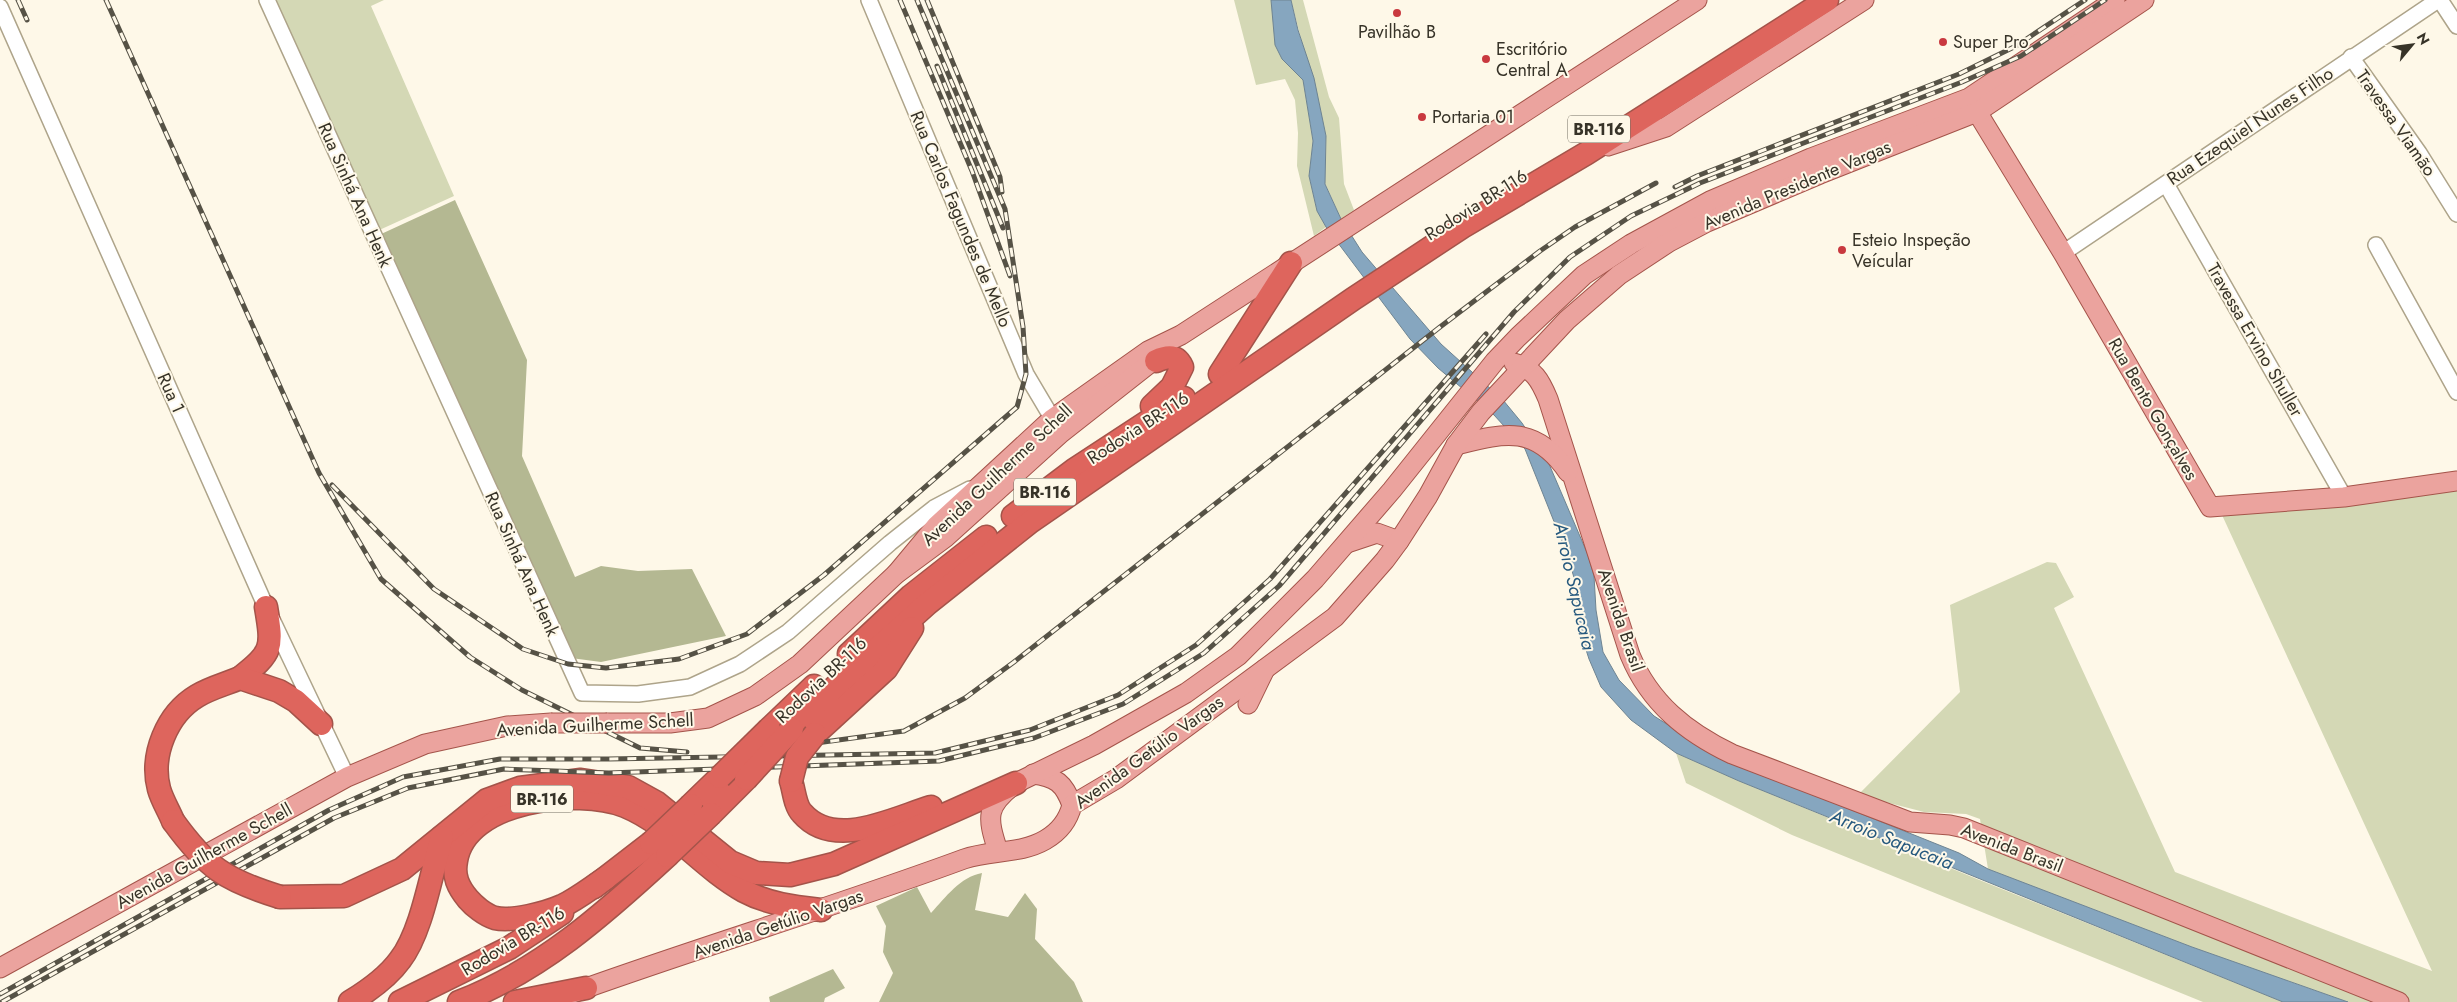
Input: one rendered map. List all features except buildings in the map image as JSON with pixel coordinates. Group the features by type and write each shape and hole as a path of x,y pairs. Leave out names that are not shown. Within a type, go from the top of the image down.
{"highway":[{"name":"Rodovia BR-116","path":"459,1002 525,970 574,938 622,898 659,850 701,809 746,779 792,729 836,686 927,604 1030,522 1349,294 1800,0"},
{"name":"Rodovia BR-116","path":"1400,260 1462,227 1588,153 1827,0"},
{"name":"BR-116","path":"1220,374 1291,263"},
{"name":"Rodovia BR-116","path":"701,809 720,777 769,728 911,596 1067,476 1104,450 1220,374 1349,294"},
{"path":"1104,450 1172,387 1180,376 1182,367 1179,359 1167,356 1156,361"},
{"name":"BR-116","path":"927,604 886,669 816,734 797,757 791,780 800,812 824,830 860,830 1024,778"},
{"path":"266,607 271,638 264,659 240,678 197,696 174,716 162,738 156,762 159,789 173,821 193,849 211,866 243,885 280,897 344,896 402,869 487,800 520,788 581,780 628,787 657,804 730,862 756,874 790,875 834,864 1024,778"},
{"path":"240,678 279,691 296,701 320,724"},
{"name":"BR-116","path":"606,878 561,906 526,917 495,918 473,906 457,885 456,860 469,831 497,812 541,799 587,799 622,804 648,816 713,870 745,891 783,906 821,910"},
{"path":"350,1002 370,990 400,960 415,933 442,837"},
{"name":"Rodovia BR-116","path":"400,1002 508,948 557,917 606,878 659,850"},
{"path":"515,1002 586,988"}],"main road":[{"name":"Avenida Guilherme Schell","path":"0,968 346,777 425,744 507,726 551,723 670,723 708,718 756,696 800,664 896,574 936,526 995,483 1057,426 1148,351 1181,335 1698,0"},
{"name":"Rodovia BR-116","path":"1588,153 1666,127 1864,0"},
{"name":"Avenida Presidente Vargas","path":"1973,105 2115,0"},
{"name":"Avenida Presidente Vargas","path":"1465,397 1518,337 1584,275 1608,258 1710,201 1806,170 1973,105 2144,0"},
{"name":"Rua Bento Gonçalves","path":"1973,105 2063,253 2210,507 2344,497 2457,481"},
{"name":"Avenida Presidente Vargas","path":"1482,412 1567,320 1619,275 1669,242 1806,170"},
{"path":"1608,258 1619,275"},
{"name":"Avenida Guilherme Schell","path":"1057,426 1156,361 1181,335"},
{"path":"1494,362 1511,362 1524,366"},
{"name":"Avenida Brasil","path":"1524,366 1536,374 1541,382 1638,675 1665,710 1707,742 1732,754 1910,822 1964,828 2399,1002"},
{"name":"Avenida Getúlio Vargas","path":"1024,778 1094,745 1186,693 1238,656 1315,579 1392,490 1465,397"},
{"name":"Avenida Getúlio Vargas","path":"548,1002 821,910 975,855 1024,848 1044,840 1068,818 1072,806 1116,779 1335,616 1385,560 1399,541 1428,496 1456,445 1482,412"},
{"name":"Avenida Brasil","path":"1456,445 1499,434 1514,434 1538,443 1557,458 1574,481"},
{"path":"1345,543 1377,533 1399,541"},
{"path":"1248,704 1266,667"},
{"path":"998,851 989,824 991,813 994,805 1006,790 1024,778 1049,776 1059,783 1068,795 1072,806"}],"street":[{"name":"Rua Sinhá Ana Henk","path":"267,0 582,692 638,694 690,687 740,664 788,632 890,543 934,508 995,483"},
{"name":"Rua Carlos Fagundes de Mello","path":"869,0 1026,374 1057,426"},
{"path":"2439,0 2457,26"},
{"name":"Rua Ezequiel Nunes Filho","path":"2063,253 2351,57 2439,0"},
{"name":"Rua 1","path":"0,7 266,607 346,777"},
{"name":"Travessa Viamão","path":"2351,57 2419,153 2457,214"},
{"name":"Travessa Ervino Shuller","path":"2166,184 2344,497"},
{"path":"2376,246 2457,392"}],"green space":[{"path":"272,0 384,0 371,6 454,196 375,232"},
{"path":"1234,0 1271,0 1282,59 1303,79 1313,141 1309,176 1317,211 1326,227 1314,236 1297,166 1298,133 1295,100 1285,79 1256,85"},
{"path":"1291,0 1303,0 1329,97 1339,118 1344,184 1354,210 1341,219 1325,183 1326,136"},
{"path":"455,200 527,360 522,456 575,577 601,566 638,571 692,569 726,636 601,662 571,658 379,235"},
{"path":"2457,486 2457,1002 2348,1002 2192,947 1988,869 1980,819 1966,814 1924,812 1858,795 1960,692 1950,605 2047,562 2056,563 2074,597 2054,608 2175,872 2432,971 2222,515"},
{"path":"1676,753 1739,781 1977,879 2283,1002 2203,1002 1792,835 1686,783"},
{"path":"982,873 975,910 1008,917 1025,893 1037,909 1035,939 1074,982 1083,1002 879,1002 893,973 883,952 886,926 876,906 917,887 931,913 960,883"},
{"path":"833,969 845,988 825,998 824,1002 770,1002 769,997"}],"water":[{"name":"Arroio Sapucaia","path":"1271,0 1291,0 1298,30 1314,78 1326,136 1325,184 1341,219 1362,252 1441,344 1503,400 1522,423 1549,464 1588,555 1594,576 1596,610 1603,652 1619,680 1654,716 1717,756 1959,853 1988,869 2192,947 2348,1002 2283,1002 1739,781 1676,753 1631,720 1601,687 1589,659 1580,631 1575,581 1567,554 1525,449 1494,415 1438,368 1410,339 1326,227 1317,211 1309,176 1313,141 1303,80 1282,59 1275,45"}],"railway":[{"path":"18,0 27,20"},
{"path":"106,0 319,473 381,579 470,657 522,690 640,748 687,752"},
{"path":"900,0 972,171 1010,276"},
{"path":"332,485 434,589 523,649 568,664 606,668 679,659 747,634 824,575 1017,407 1026,374 1023,327 1005,209 917,0"},
{"path":"927,0 1000,177 1002,192"},
{"path":"1675,187 1697,176 1959,74 2016,46 2085,0"},
{"path":"2,1002 334,818 408,788 504,769 609,773 939,761 1034,738 1123,704 1204,653 1279,586 1514,312 1570,257 1631,216 1700,183 1962,82 2021,56 2105,0"},
{"path":"937,66 1003,228"},
{"path":"759,751 904,731 965,698 1014,662 1440,327 1540,251 1575,227 1656,183"},
{"path":"0,994 329,810 403,777 500,759 935,753 1030,730 1118,695 1196,645 1270,579 1486,334"}],"place":[{"name":"Pavilhão B","path":"1397,13"},
{"name":"Super Pro","path":"1943,42"},
{"name":"Escritório Central A","path":"1486,59"},
{"name":"Portaria 01","path":"1422,117"},
{"name":"Esteio Inspeção Veícular","path":"1842,250"}]}
